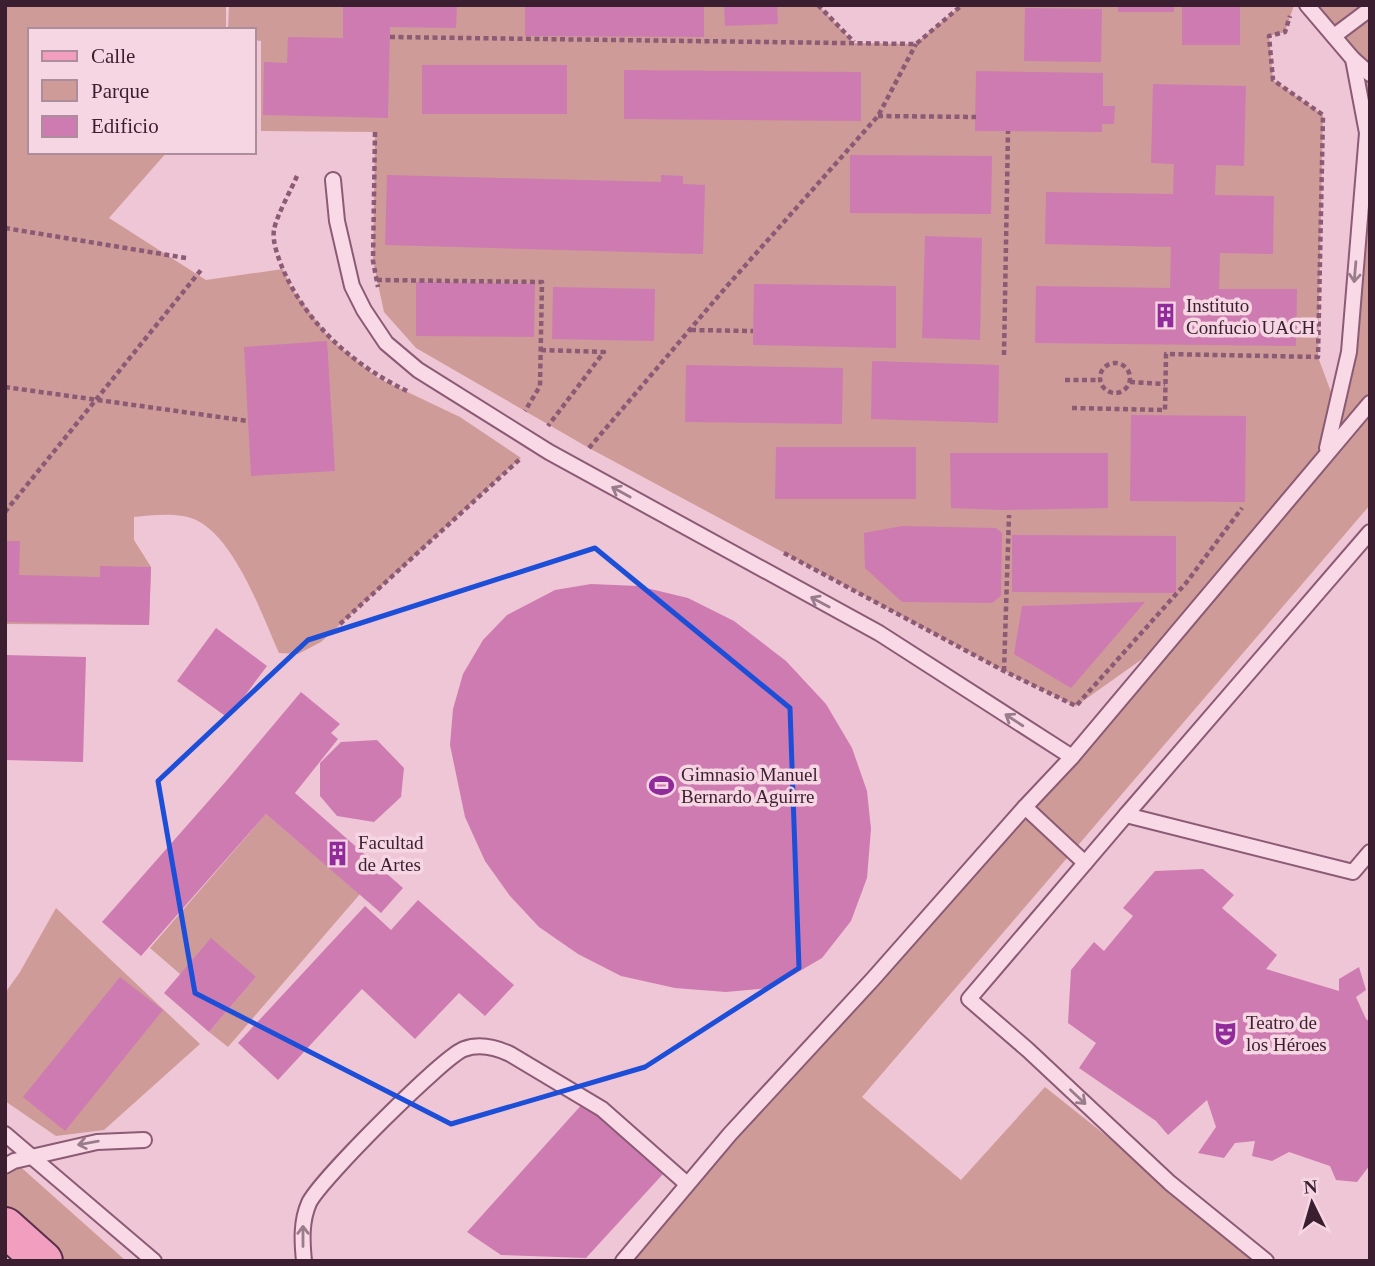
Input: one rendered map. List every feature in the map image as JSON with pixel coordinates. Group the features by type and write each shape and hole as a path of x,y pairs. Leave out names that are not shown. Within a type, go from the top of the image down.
{"main road":[{"path":"5,1227 43,1261"}],"lane":[{"path":"1307,5 1353,59 1370,74"},
{"path":"1334,36 1370,9"},
{"path":"1326,453 1349,352 1367,133 1353,59"},
{"path":"333,180 337,221 352,286 363,310 386,342 418,370 534,444 880,633 1072,758"},
{"path":"623,1261 730,1134 1072,758 1370,403"},
{"path":"1266,1261 1170,1183 1028,1050 969,999 1370,532"},
{"path":"1025,807 1086,863"},
{"path":"1126,816 1353,872 1370,866"},
{"path":"1353,872 1370,852"},
{"path":"304,1261 303,1222 306,1211 320,1187 357,1147 452,1055 461,1049 474,1046 498,1048 602,1109 687,1184"},
{"path":"5,1134 154,1261"},
{"path":"5,1166 14,1161 97,1142 144,1140"}],"path":[{"path":"818,5 855,43"},
{"path":"589,448 878,116 915,44 962,5"},
{"path":"1072,408 1165,410 1166,354 1318,357 1323,115 1273,80 1269,36 1285,32 1294,5"},
{"path":"390,37 915,44"},
{"path":"878,116 976,117"},
{"path":"1004,355 1008,131"},
{"path":"375,132 373,261 379,291"},
{"path":"5,229 186,258"},
{"path":"5,512 201,270"},
{"path":"377,280 542,282 540,386 525,411"},
{"path":"691,330 754,331"},
{"path":"340,624 534,444 604,352 541,350"},
{"path":"1099,380 1105,367 1113,363 1126,368 1130,382"},
{"path":"1065,380 1099,380"},
{"path":"1099,380 1105,389 1114,393 1124,390 1130,382"},
{"path":"1130,382 1166,384"},
{"path":"5,387 248,421"},
{"path":"514,405 537,418"},
{"path":"548,425 558,431"},
{"path":"579,443 601,455"},
{"path":"772,547 1004,671 1076,706 1186,583 1242,508"},
{"path":"1004,671 1009,515"}],"highlighted area":[{"path":"595,548 790,708 799,968 645,1067 451,1124 195,993 158,781 308,640"}],"green space":[{"path":"5,5 226,5 226,28 28,28 28,154 165,154 109,218 206,280 283,269 291,288 331,340 378,378 460,417 521,458 321,642 298,654 279,653 246,580 212,531 198,521 175,515 134,517 134,540 151,567 149,625 5,624"},
{"path":"229,5 818,5 854,43 915,44 962,5 1294,5 1285,32 1269,36 1273,80 1323,115 1318,357 1337,408 1367,133 1353,61 1307,5 1370,5 1370,505 862,1097 961,1180 1045,1087 1264,1261 623,1261 1169,640 1076,706 1004,671 589,448 416,348 384,312 373,261 375,132 261,131 261,41 256,40 256,28 228,28"},
{"path":"266,814 360,894 228,1047 209,1032 256,977 180,974 150,948"},
{"path":"56,908 200,1044 104,1130 56,1136 5,1101 5,993"},
{"path":"5,1153 126,1261 62,1261 5,1211"}],"building":[{"path":"343,5 457,5 456,28 390,27 388,118 263,115 264,62 287,63 288,37 343,38"},
{"path":"525,5 704,5 704,37 525,36"},
{"path":"724,5 777,5 778,24 725,26"},
{"path":"1118,5 1174,5 1174,12 1118,12"},
{"path":"1182,5 1240,5 1240,45 1182,45"},
{"path":"1025,8 1102,9 1101,62 1024,61"},
{"path":"422,65 567,65 567,114 422,114"},
{"path":"624,70 861,72 861,121 624,119"},
{"path":"976,71 1103,73 1103,106 1115,106 1114,124 1102,124 1102,132 975,131"},
{"path":"1153,84 1246,86 1244,166 1216,165 1215,195 1274,196 1273,254 1220,253 1219,289 1297,289 1296,346 1035,343 1036,286 1170,288 1171,247 1045,244 1046,192 1173,194 1174,164 1151,163"},
{"path":"850,155 992,156 991,214 850,213"},
{"path":"387,175 661,182 661,175 683,176 683,184 705,185 703,254 385,245"},
{"path":"925,236 982,238 980,340 922,338"},
{"path":"416,282 535,284 534,337 416,336"},
{"path":"754,284 896,286 896,348 753,345"},
{"path":"553,287 655,289 654,341 552,339"},
{"path":"327,341 335,471 251,476 244,347"},
{"path":"872,361 999,365 998,423 871,419"},
{"path":"686,365 843,368 842,424 685,422"},
{"path":"1131,415 1246,416 1245,502 1130,501"},
{"path":"776,447 916,447 916,499 775,499"},
{"path":"950,453 1108,453 1108,508 951,508"},
{"path":"902,526 996,528 1002,533 1001,596 992,603 902,602 865,568 864,533"},
{"path":"1012,535 1176,536 1176,593 1012,592"},
{"path":"5,541 20,541 19,575 100,577 100,566 151,567 149,625 5,622"},
{"name":"Gimnasio Manuel Bernardo Aguirre","path":"591,584 638,586 688,598 734,621 786,661 826,704 852,748 867,791 871,829 867,878 851,921 822,958 771,988 726,992 675,988 621,976 578,954 539,927 510,896 485,861 465,817 450,745 453,709 463,674 483,640 507,615 555,590"},
{"path":"1145,602 1071,688 1014,654 1022,606"},
{"path":"216,628 267,666 228,718 177,681"},
{"path":"5,655 86,657 83,762 5,760"},
{"path":"301,692 340,724 331,733 338,739 295,793 403,888 381,913 266,814 141,956 102,922"},
{"path":"377,740 404,768 401,797 374,822 337,816 320,796 320,763 341,742"},
{"name":"Teatro de los Héroes","path":"1203,869 1234,895 1222,908 1277,955 1266,969 1339,991 1339,979 1359,967 1366,990 1356,997 1370,1022 1370,1165 1357,1182 1336,1180 1330,1166 1289,1152 1272,1161 1252,1156 1255,1141 1235,1143 1224,1158 1198,1153 1216,1127 1207,1100 1168,1135 1156,1121 1079,1068 1096,1043 1068,1023 1071,970 1094,942 1104,951 1133,916 1123,908 1155,871"},
{"path":"418,900 514,985 485,1016 459,993 415,1039 362,989 278,1080 238,1043 365,906 391,930"},
{"path":"211,938 256,977 209,1032 164,993"},
{"path":"120,977 163,1010 65,1131 23,1097"},
{"path":"585,1101 663,1174 586,1258 501,1255 467,1232"}],"place":[{"name":"Instituto Confucio UACH","path":"1166,316"},
{"name":"Gimnasio Manuel Bernardo Aguirre","path":"661,785"},
{"name":"Facultad de Artes","path":"338,853"},
{"name":"Teatro de los Héroes","path":"1226,1033"}]}
